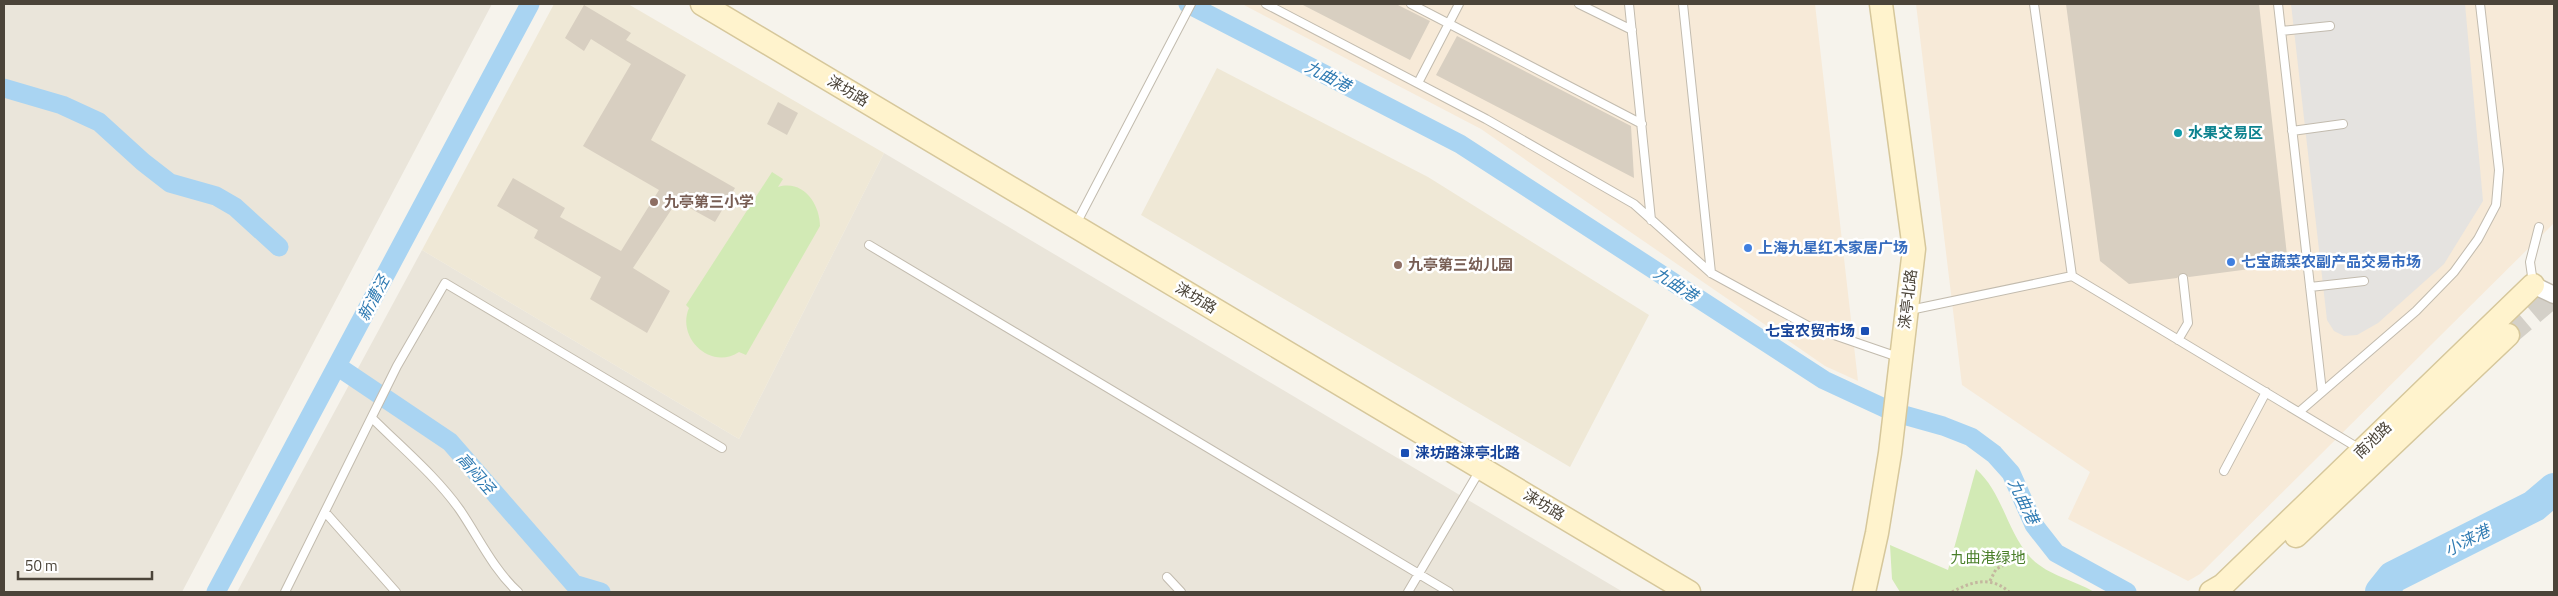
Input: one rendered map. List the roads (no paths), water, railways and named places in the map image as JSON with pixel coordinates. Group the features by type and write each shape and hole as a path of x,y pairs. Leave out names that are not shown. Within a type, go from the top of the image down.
{"street":[{"name":"涞坊路","path":"702,4 1689,592"},
{"name":"涞亭北路","path":"1864,592 1877,533 1890,453 1914,249 1881,4"},
{"path":"2533,285 2554,295"},
{"name":"南池路","path":"2211,592 2223,585 2533,285"},
{"name":"南池路","path":"2237,592 2508,335"}],"lane":[{"path":"1075,226 1191,4"},
{"path":"1266,4 1486,119 1634,204 1711,273 1808,326 1901,358"},
{"path":"1411,4 1642,124"},
{"path":"1418,83 1459,4"},
{"path":"1579,4 1632,30"},
{"path":"1629,4 1651,220"},
{"path":"1683,4 1711,273"},
{"path":"2034,4 2072,276"},
{"path":"2278,4 2322,392"},
{"path":"2299,412 2416,311 2454,272 2478,239 2496,205 2499,170 2480,4"},
{"path":"2281,32 2330,26"},
{"path":"2292,131 2343,124"},
{"path":"2533,285 2530,262 2539,227"},
{"path":"869,245 1449,592"},
{"path":"1906,311 2072,276 2362,451"},
{"path":"2178,340 2188,323 2183,278"},
{"path":"2310,287 2364,281"},
{"path":"285,592 397,366 445,283 722,448"},
{"path":"2224,471 2266,392"},
{"path":"372,418 441,485 460,510 504,579 518,592"},
{"path":"1408,592 1481,468"},
{"path":"325,512 396,592"},
{"path":"1167,577 1181,592"}],"waterway":[{"name":"新漕泾","path":"216,592 530,4"},
{"name":"九曲港","path":"1188,4 1460,144 1824,380 1893,412 1943,426 1971,437 1994,454 2011,473 2034,525 2056,553 2127,592"},
{"path":"4,88 62,105 99,122 143,162 170,183 216,196 235,207 279,247"},
{"name":"高闷泾","path":"337,366 450,442 574,584 601,592"},
{"name":"小涞港","path":"2381,592 2393,577 2534,506 2554,489"}],"tunnel":[{"path":"2508,335 2554,296"}],"place":[{"name":"水果交易区","path":"2178,133"},
{"name":"九亭第三小学","path":"654,202"},
{"name":"上海九星红木家居广场","path":"1748,248"},
{"name":"七宝蔬菜农副产品交易市场","path":"2231,262"},
{"name":"九亭第三幼儿园","path":"1398,265"},
{"name":"七宝农贸市场","path":"1865,331"},
{"name":"涞坊路涞亭北路","path":"1405,453"}],"park label":[{"name":"九曲港绿地","path":"1988,558"}]}
